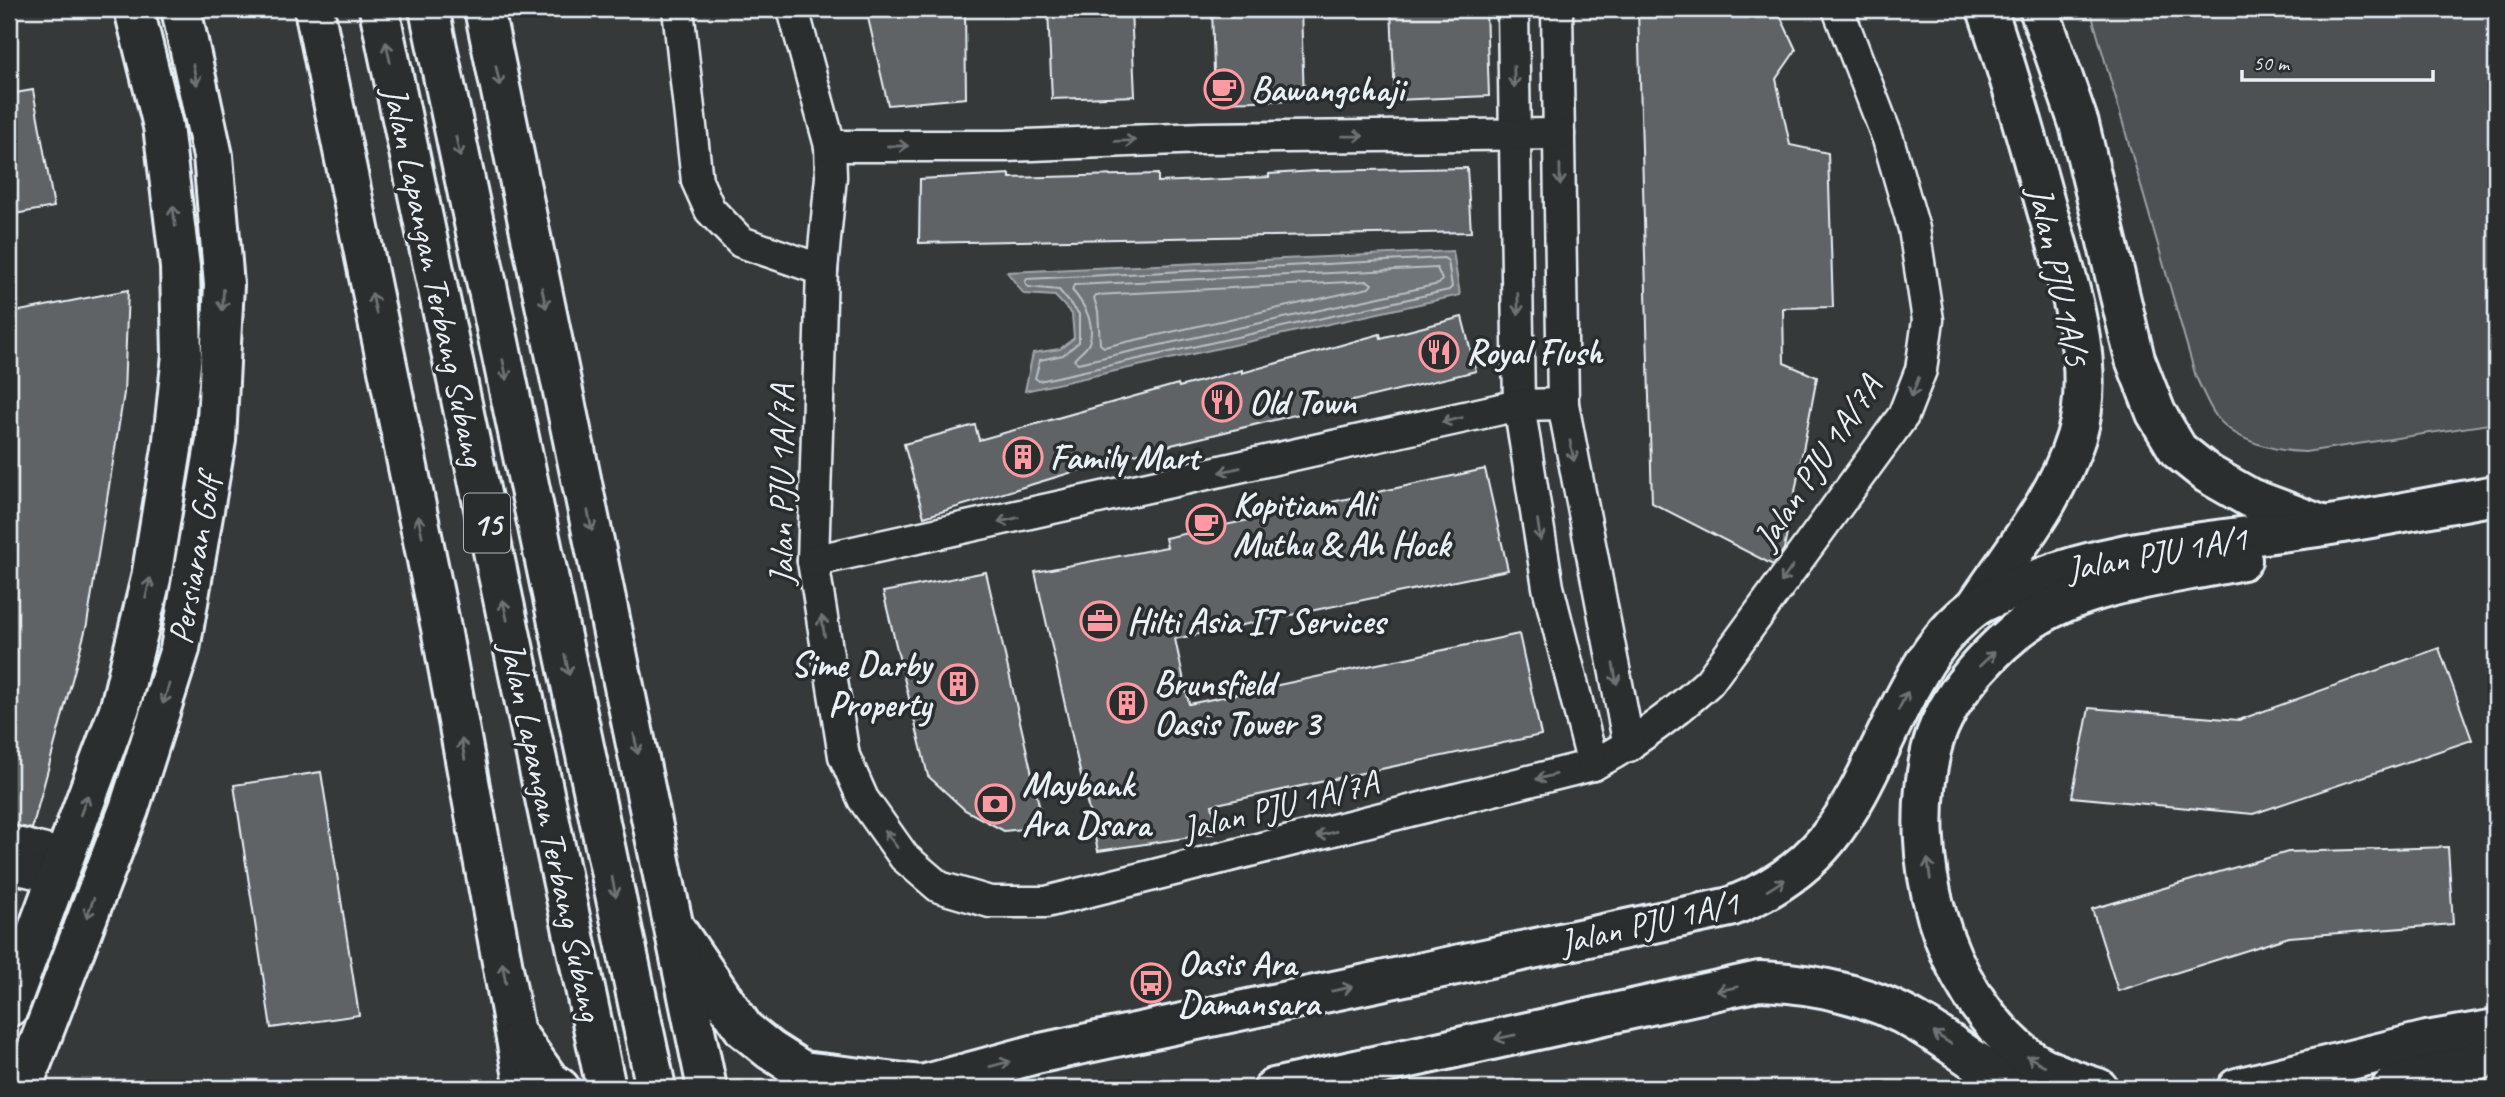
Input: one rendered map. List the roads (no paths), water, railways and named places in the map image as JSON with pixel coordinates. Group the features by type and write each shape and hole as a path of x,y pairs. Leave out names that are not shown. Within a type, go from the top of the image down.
{"main road":[{"name":"Persiaran Golf","path":"9,1007 120,707 151,578 172,449 183,355 180,267 163,125 134,9"},
{"name":"Persiaran Golf","path":"22,1088 129,809 180,649 216,440 224,285 213,156 181,9"},
{"path":"314,9 441,628 525,1088"},
{"name":"Jalan Lapangan Terbang Subang","path":"379,9 606,1088"},
{"name":"Jalan Lapangan Terbang Subang","path":"429,9 656,1088"},
{"path":"484,9 707,1088"},
{"name":"Jalan PJU 1A/5","path":"1976,606 2061,476 2077,435 2083,390 2073,303 2013,86 1987,9"},
{"name":"Jalan PJU 1A/5","path":"2039,9 2079,124 2135,359 2156,413 2178,450 2208,474 2250,498 2324,526"},
{"path":"172,449 205,436 216,440"},
{"name":"Jalan PJU 1A/1","path":"916,1087 1036,1054 1730,907 1761,895 1794,874 1816,855 1847,814 1924,660 1944,635 1976,606 2047,574 2100,557 2324,526 2496,495"},
{"path":"2098,1088 2028,1057 1989,1022 1958,974 1934,915 1926,850 1925,796 1932,749 1947,714 1975,669 2018,630 2065,602 2110,589 2343,537 2372,518"},
{"path":"673,927 744,1029 781,1057 803,1071 916,1087"},
{"path":"1274,1088 1759,981 1804,983 1878,1005 1917,1022 2020,1088"},
{"path":"649,1088 674,1063 686,988"},
{"path":"2237,1088 2427,1041 2496,1029"},
{"path":"515,1032 549,1080 560,1088"},
{"path":"2396,1088 2496,1055"}],"street":[{"path":"678,9 697,181 710,210 741,242 822,270"},
{"name":"Jalan PJU 1A/7A","path":"793,9 830,146 831,177 822,270 813,561 844,756 863,799 904,857 939,887 990,902 1046,902 1593,765 1629,747 1673,716 1710,682 1903,416 1921,370 1928,320 1914,229 1888,139 1838,9"},
{"path":"1513,9 1519,405 1548,587 1593,765"},
{"path":"1557,9 1563,404 1629,747"},
{"path":"830,146 1005,146 1202,138 1559,134"},
{"path":"813,561 1519,405 1563,404"},
{"path":"9,841 61,867"},
{"path":"9,867 61,867"}],"water":[{"path":"1453,251 1460,295 1025,391 1033,353 1060,349 1074,338 1072,314 1055,296 1024,294 1007,272"}],"place":[{"name":"Bawangchaji","path":"1224,89"},
{"name":"Royal Flush","path":"1439,352"},
{"name":"Old Town","path":"1222,402"},
{"name":"Family Mart","path":"1023,457"},
{"name":"Kopitiam Ali Muthu & Ah Hock","path":"1206,524"},
{"name":"Hilti Asia IT Services","path":"1100,621"},
{"name":"Sime Darby Property","path":"958,684"},
{"name":"Brunsfield Oasis Tower 3","path":"1127,703"},
{"name":"Maybank Ara Dsara","path":"995,804"},
{"name":"Oasis Ara Damansara","path":"1151,983"}]}
